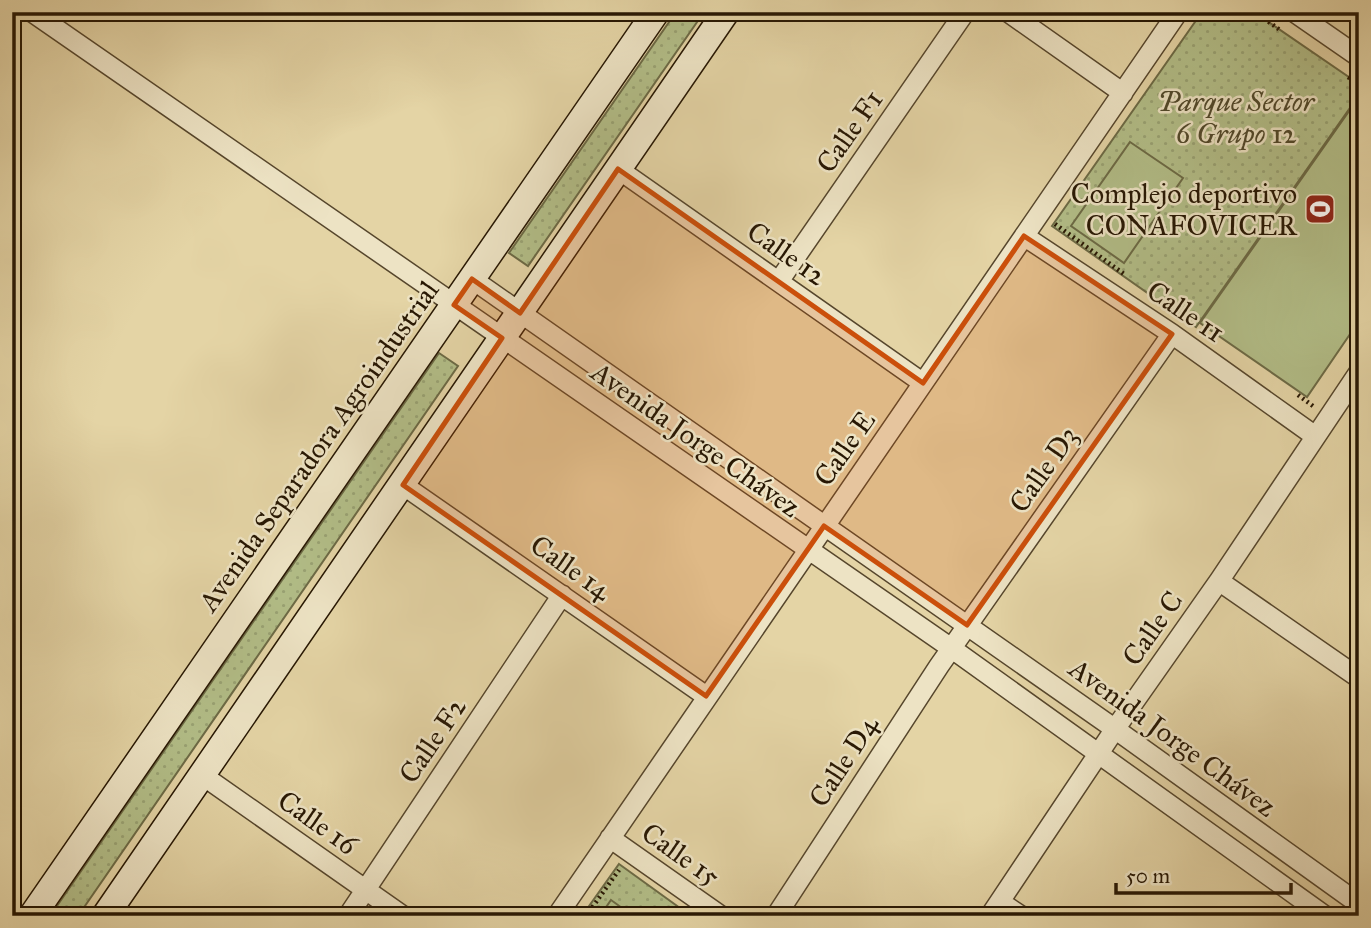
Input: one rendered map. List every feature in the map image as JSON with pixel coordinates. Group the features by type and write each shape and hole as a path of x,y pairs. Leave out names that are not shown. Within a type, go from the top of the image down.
{"street":[{"name":"Avenida Jorge Chávez","path":"32,12 808,551 1115,729 1359,904"},
{"name":"Avenida Separadora Agroindustrial","path":"32,916 656,12"},
{"path":"105,916 726,12"},
{"name":"Calle F1","path":"779,281 965,12"},
{"path":"1008,12 1123,93"},
{"name":"Calle E","path":"557,916 1178,12"},
{"path":"1294,12 1359,57"},
{"name":"Calle 12","path":"618,169 923,383"},
{"name":"Calle 11","path":"1024,236 1172,334 1315,436"},
{"name":"Avenida Jorge Chávez","path":"472,279 824,526 1099,753 1325,916"},
{"name":"Calle D3","path":"959,637 1172,334"},
{"name":"Calle C","path":"995,909 1359,372"},
{"name":"Calle 14","path":"403,485 706,696"},
{"path":"1219,581 1359,678"},
{"name":"Calle F2","path":"348,916 562,595"},
{"name":"Calle D4","path":"776,916 959,637"},
{"name":"Calle 16","path":"202,775 402,916"},
{"name":"Calle 15","path":"610,838 721,916"},
{"path":"995,909 1021,916"}],"path":[{"path":"1062,215 1055,226 1135,281"},
{"path":"1295,393 1318,408"},
{"path":"586,916 620,869"}],"highlighted area":[{"path":"618,169 923,383 1024,236 1172,334 967,625 824,526 706,696 403,485 502,338 454,305 472,279 520,313"}],"green space":[{"path":"676,12 704,12 528,266 509,253"},
{"name":"Parque Sector 6 Grupo 12","path":"1202,12 1254,12 1359,84 1359,95 1196,327 1052,226"},
{"name":"Complejo deportivo CONAFOVICER","path":"1359,97 1359,321 1307,397 1200,323"},
{"path":"1130,142 1183,178 1124,263 1071,226"},
{"path":"439,353 458,366 78,916 50,916"},
{"path":"619,864 691,916 582,916"},
{"path":"611,900 633,916 600,916"}],"place":[{"name":"Complejo deportivo CONAFOVICER","path":"1320,209"}]}
